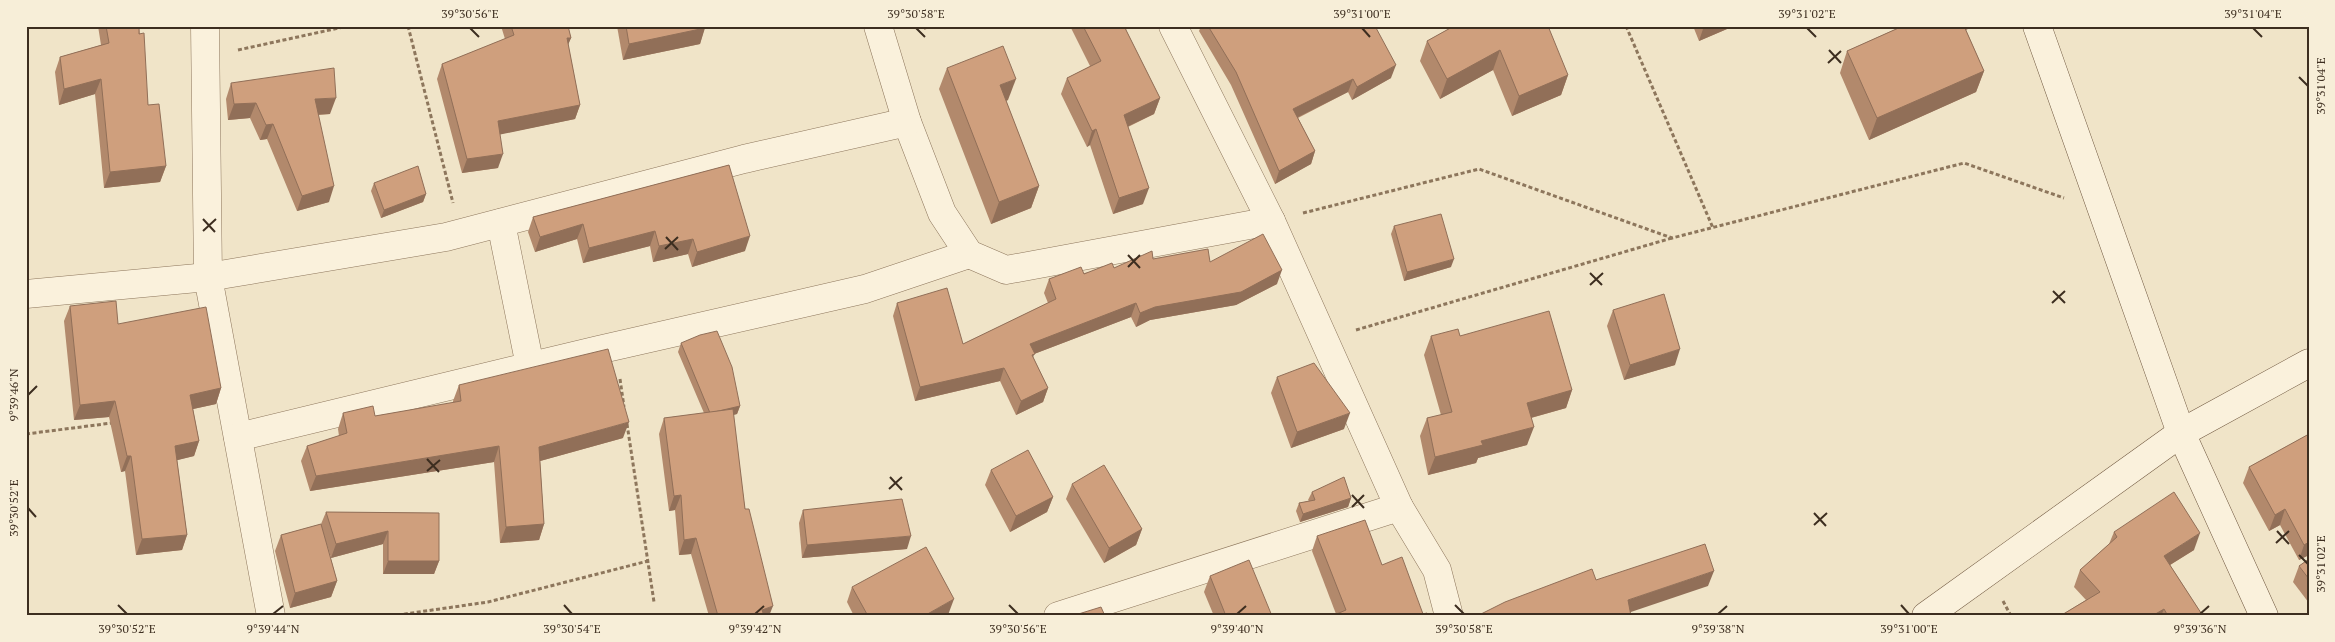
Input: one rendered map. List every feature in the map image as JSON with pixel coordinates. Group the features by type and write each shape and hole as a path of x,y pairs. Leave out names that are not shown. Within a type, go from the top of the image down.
{"street":[{"path":"205,26 208,277 270,616"},
{"path":"878,26 907,122 942,213 969,254 1006,270 1271,221"},
{"path":"1172,26 1271,221 1399,507 1437,570 1449,616"},
{"path":"2037,26 2181,433 2264,616"},
{"path":"26,294 208,277 460,233 744,159 907,122"},
{"path":"501,223 530,366"},
{"path":"238,437 530,366 866,289 969,254"},
{"path":"1926,616 2181,433 2309,362"},
{"path":"1058,616 1399,507"}],"path":[{"path":"205,57 348,26"},
{"path":"408,26 460,233"},
{"path":"1626,26 1713,228"},
{"path":"1324,340 1672,238 1964,163 2102,212"},
{"path":"1271,221 1479,169 1672,238"},
{"path":"615,346 654,602"},
{"path":"26,434 114,423"},
{"path":"390,616 488,602 648,561"}],"building":[{"path":"106,26 139,26 139,34 144,33 148,105 159,104 166,166 110,172 101,79 64,89 60,57 109,43"},
{"path":"511,26 568,26 571,38 567,38 580,105 498,121 503,154 467,159 442,64 514,35"},
{"path":"626,26 705,26 705,28 629,44"},
{"path":"1083,26 1124,26 1160,98 1124,115 1149,188 1119,198 1096,129 1092,131 1067,78 1101,61"},
{"path":"1208,26 1375,26 1396,65 1357,87 1353,79 1293,109 1315,151 1279,171 1236,72"},
{"path":"1454,26 1548,26 1568,75 1519,96 1500,50 1447,79 1427,41"},
{"path":"1903,26 1964,26 1984,71 1877,118 1847,51"},
{"path":"1003,46 1016,79 1000,85 1039,186 999,202 947,68"},
{"path":"334,68 336,98 315,99 334,186 302,196 273,124 266,125 256,103 234,104 231,83"},
{"path":"729,165 750,236 697,252 693,239 659,246 655,231 589,248 583,224 540,237 533,217"},
{"path":"418,166 426,194 384,210 374,183"},
{"path":"1441,214 1454,259 1407,272 1394,226"},
{"path":"1263,234 1282,270 1241,292 1155,307 1140,313 1136,303 1030,344 1035,354 1032,355 1048,388 1021,401 1004,368 920,387 897,303 947,288 963,344 1056,299 1049,279 1081,267 1084,274 1112,263 1114,268 1152,251 1153,259 1208,249 1210,262"},
{"path":"1664,294 1680,349 1630,365 1613,310"},
{"path":"116,301 118,324 206,307 221,388 190,395 199,441 175,446 187,535 142,539 131,456 127,456 115,401 80,405 70,306"},
{"path":"1549,311 1572,390 1527,403 1534,427 1481,441 1483,445 1435,457 1427,418 1452,412 1431,336 1458,329 1460,336"},
{"path":"717,331 732,367 740,406 710,413 681,343 700,335"},
{"path":"608,349 629,422 539,447 544,524 506,527 499,446 316,476 307,446 347,433 343,413 373,406 375,416 461,401 459,385"},
{"path":"1314,363 1350,413 1297,432 1277,377"},
{"path":"733,409 745,509 749,509 773,606 762,610 764,616 718,616 696,538 684,540 681,495 674,496 664,418"},
{"path":"2309,434 2309,542 2304,545 2285,509 2275,515 2249,467"},
{"path":"1028,450 1053,497 1016,516 991,470"},
{"path":"1104,465 1142,529 1109,548 1072,484"},
{"path":"1344,477 1351,498 1303,514 1299,503 1315,500 1312,492"},
{"path":"2174,492 2200,533 2164,556 2203,616 2168,616 2164,609 2152,616 2060,616 2100,592 2080,570 2117,537 2114,532"},
{"path":"902,499 911,536 807,545 803,510"},
{"path":"326,512 439,513 439,561 388,561 388,531 336,544"},
{"path":"1365,520 1382,565 1402,557 1423,614 1427,613 1428,616 1332,616 1346,610 1317,536"},
{"path":"321,524 337,581 295,593 281,535"},
{"path":"1705,544 1714,571 1628,600 1631,616 1477,616 1505,602 1592,569 1596,580"},
{"path":"926,547 954,599 924,616 868,616 852,587"},
{"path":"2309,559 2309,579 2299,566"},
{"path":"1249,560 1272,616 1226,616 1210,576"},
{"path":"1101,607 1105,616 1072,616"}]}
